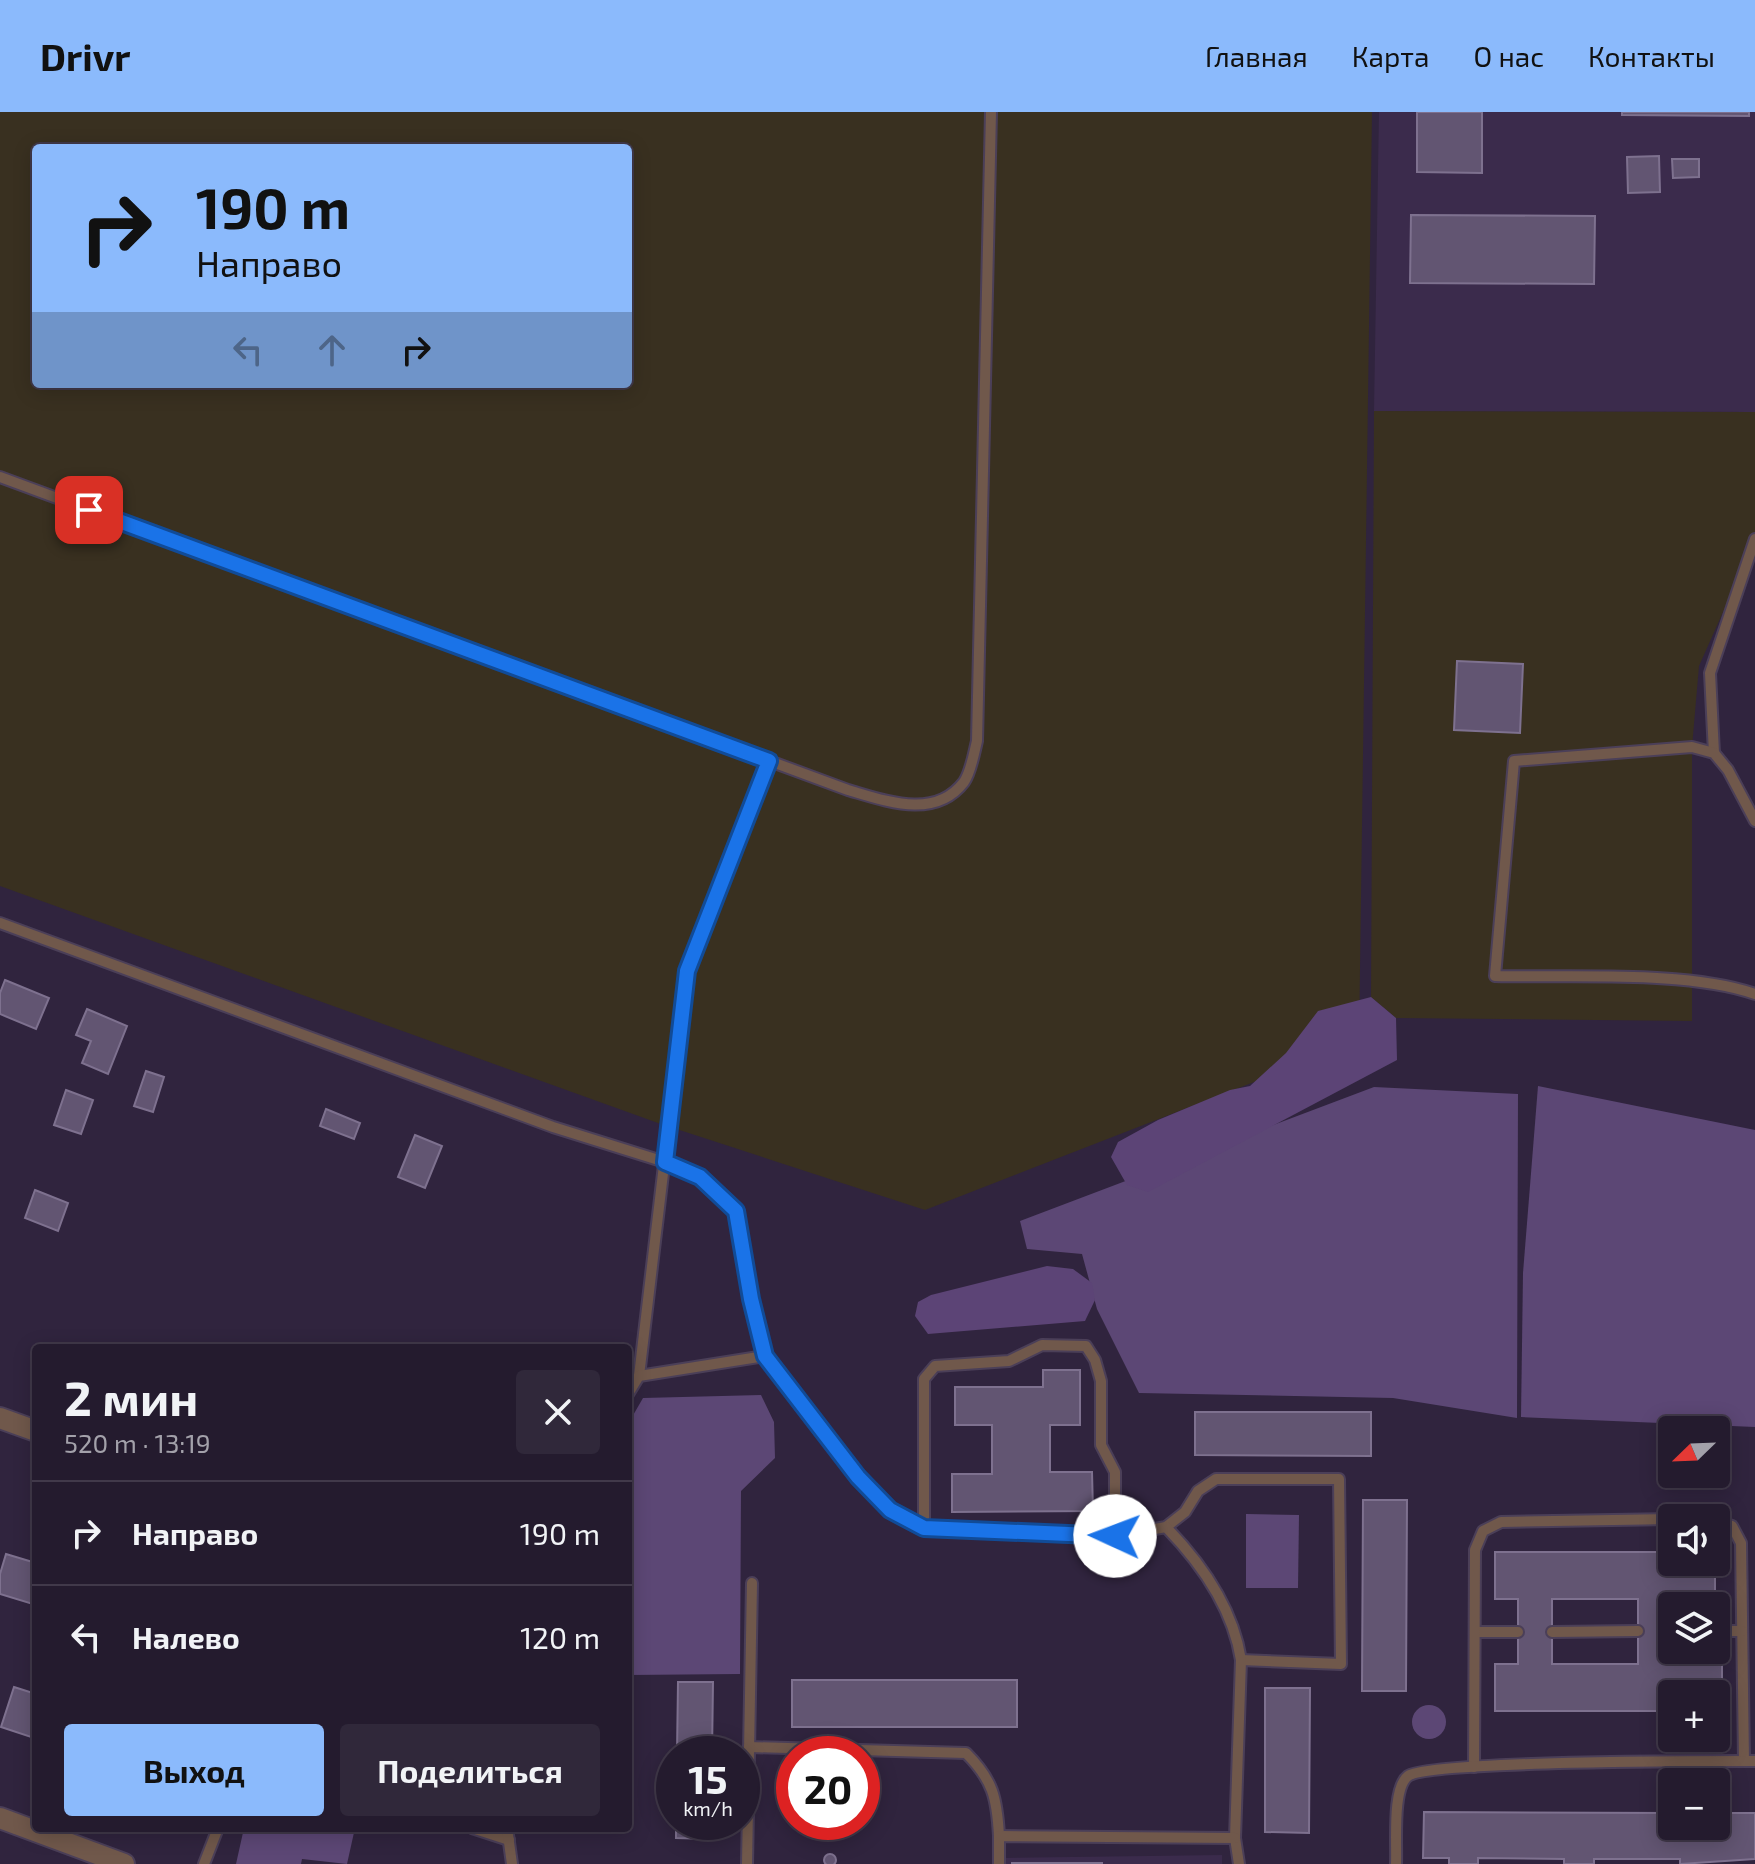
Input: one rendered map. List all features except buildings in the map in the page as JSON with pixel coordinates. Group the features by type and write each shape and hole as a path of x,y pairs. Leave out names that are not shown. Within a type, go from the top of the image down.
{"street":[{"path":"0,1418 32,1430"},
{"path":"0,1818 32,1830"},
{"path":"38,1832 124,1864"}],"lane":[{"path":"0,477 848,790 903,805 939,802 965,781 977,741 991,112"},
{"path":"1714,753 1710,673 1755,539"},
{"path":"1755,821 1728,770 1714,753 1692,747 1514,761 1495,976 1692,981 1735,987 1755,994"},
{"path":"632,1387 639,1376 687,971 769,761"},
{"path":"0,923 553,1127 665,1162 700,1177 736,1211 751,1299 765,1356 858,1477 890,1510 924,1528 1115,1536 1166,1527 1185,1512 1198,1491 1216,1479 1339,1479 1341,1664 1241,1660"},
{"path":"924,1528 924,1379 935,1366 1009,1361 1042,1345 1086,1346 1095,1360 1101,1381 1101,1445 1115,1472 1115,1536"},
{"path":"639,1376 765,1356"},
{"path":"1474,1767 1475,1550 1483,1531 1501,1522 1658,1519"},
{"path":"1396,1864 1399,1790 1406,1777 1417,1772 1474,1767 1749,1761 1741,1543 1730,1525"},
{"path":"1166,1527 1200,1562 1238,1641 1241,1660 1235,1838 1239,1864"},
{"path":"749,1736 752,1583"},
{"path":"1552,1632 1638,1631"},
{"path":"1730,1631 1742,1631"},
{"path":"1475,1632 1518,1632"},
{"path":"760,1747 966,1753 987,1774 998,1808 999,1864"},
{"path":"204,1864 216,1832"},
{"path":"484,1832 509,1840"},
{"path":"508,1832 512,1864"},
{"path":"999,1836 1235,1838"},
{"path":"747,1840 747,1864"}],"shaded area":[{"path":"0,112 1372,112 1359,1041 925,1210 658,1123 0,886"},
{"path":"1379,112 1755,112 1755,412 1374,411"},
{"path":"1374,411 1755,412 1755,540 1699,666 1692,747 1692,1021 1396,1018 1371,997"},
{"path":"1371,997 1396,1018 1397,1060 1148,1192 1127,1185 1111,1157 1118,1142 1158,1120 1230,1090 1250,1086 1286,1053 1318,1011"},
{"path":"1538,1086 1755,1130 1755,1427 1730,1426 1730,1416 1658,1416 1658,1423 1521,1417 1523,1273"},
{"path":"1374,1087 1518,1094 1517,1418 1393,1398 1139,1393 1097,1309 1082,1254 1027,1249 1020,1221"},
{"path":"1047,1266 1073,1269 1092,1283 1095,1300 1085,1321 928,1334 915,1316 918,1302 931,1295"},
{"path":"761,1395 774,1422 775,1458 741,1491 740,1674 632,1675 632,1417 643,1398"},
{"path":"1246,1514 1299,1515 1298,1588 1246,1588"},
{"path":"1429,1705 1441,1710 1446,1722 1441,1734 1429,1739 1417,1734 1412,1722 1417,1710"},
{"path":"243,1832 354,1832 347,1864 302,1859 301,1864 236,1864"},
{"path":"1222,1855 1222,1864 1001,1864 1001,1858"}],"route":[{"path":"89,510 769,761 687,971 665,1162 700,1177 723,1195 736,1211 751,1299 765,1356 858,1477 890,1510 924,1528 1115,1536"}]}
